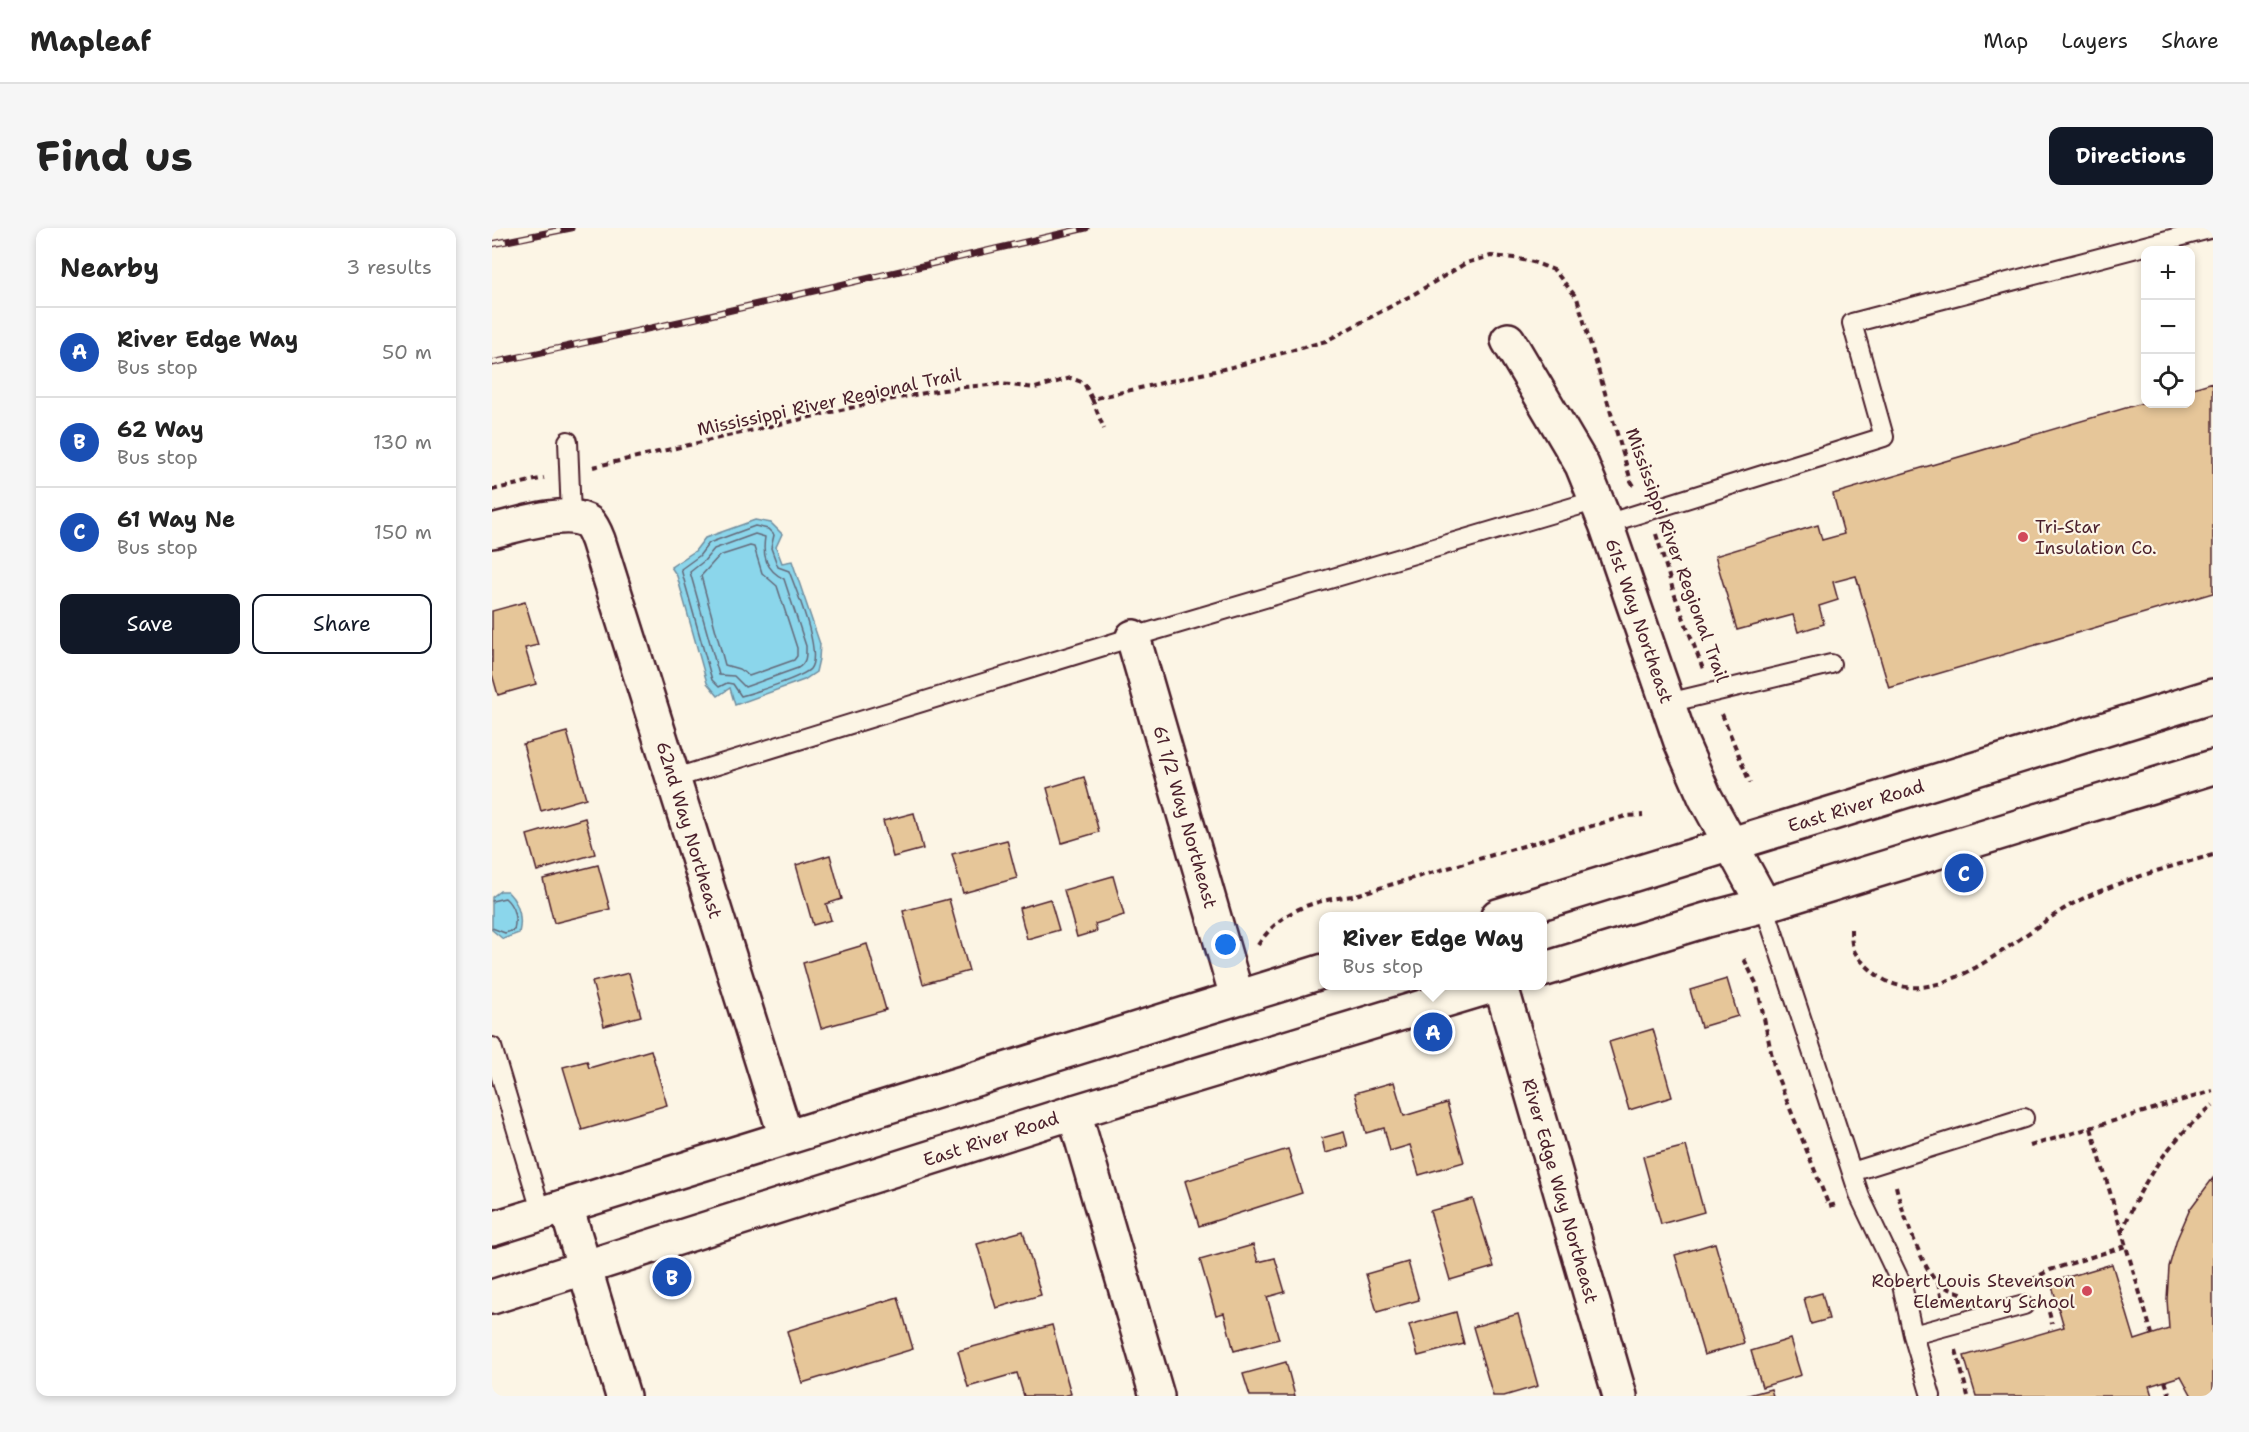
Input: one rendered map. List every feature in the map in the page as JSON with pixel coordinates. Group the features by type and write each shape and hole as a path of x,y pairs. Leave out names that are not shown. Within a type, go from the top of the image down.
{"main road":[{"name":"61st Way Northeast","path":"1508,340 1582,465 1601,512 1682,742 1705,797 1764,905"},
{"path":"492,531 547,518 580,520"},
{"name":"62nd Way Northeast","path":"580,520 598,540 786,1137"},
{"name":"61 1/2 Way Northeast","path":"1133,637 1237,998"},
{"name":"East River Road","path":"1511,912 2213,696"},
{"path":"1547,968 1706,920 1764,905 2213,767"},
{"path":"492,1229 1319,972"},
{"name":"East River Road","path":"492,1297 1074,1112 1479,990"},
{"name":"River Edge Way Northeast","path":"1502,990 1620,1396"},
{"path":"1074,1112 1157,1396"},
{"path":"554,1210 586,1269 623,1396"}],"lane":[{"path":"672,779 1133,637 1601,512 1648,510 1884,437 1852,323 2213,228"},
{"path":"568,441 569,472 580,520"},
{"path":"1668,704 1831,664"},
{"path":"1764,905 1860,1197 1902,1286 1913,1335 1931,1396"},
{"path":"492,1047 554,1210"},
{"path":"1852,1172 2024,1118"},
{"path":"1913,1335 2024,1305"}],"path":[{"name":"Mississippi River Regional Trail","path":"492,490 867,404 964,387 1001,384 1035,388 1071,378 1084,383 1092,399 1232,367 1326,341 1466,263 1491,256 1524,260 1554,270 1577,298 1631,481 1648,510 1674,593 1750,783"},
{"path":"1092,399 1104,429"},
{"path":"1237,998 1258,943 1296,909 1311,902 1352,896 1626,816 1643,815"},
{"path":"1851,929 1851,946 1858,959 1880,978 1894,985 1911,988 1928,987 1972,969 2056,913 2080,900 2173,866 2213,855"},
{"path":"2122,1232 2141,1187 2156,1163 2196,1119 2213,1105"},
{"path":"2091,1128 2152,1334"},
{"path":"1896,1186 1899,1203 1923,1260 1938,1282 1973,1298"},
{"path":"2028,1281 2050,1270 2126,1246"},
{"path":"2165,1381 2170,1396"}],"water":[{"path":"755,520 771,523 782,534 776,547 782,563 792,561 820,644 819,659 816,672 804,680 735,705 730,688 718,696 707,683 677,576 671,567 695,551 705,538"},
{"path":"500,891 507,891 514,900 519,910 520,921 519,933 503,939 492,930 492,897"}],"building":[{"name":"Tri-Star Insulation Co.","path":"2213,382 2213,593 1889,688 1856,576 1833,582 1838,600 1819,606 1824,624 1798,632 1793,615 1737,630 1715,556 1818,525 1822,540 1844,534 1833,494 2141,403 2141,408 2195,408 2195,387"},
{"path":"525,602 538,645 525,648 536,684 498,695 492,674 492,611"},
{"path":"567,732 586,798 541,811 523,744"},
{"path":"1084,777 1099,832 1062,843 1047,788"},
{"path":"914,813 923,849 893,857 883,821"},
{"path":"585,818 595,854 537,871 527,835"},
{"path":"1007,840 1017,878 963,893 952,854"},
{"path":"830,855 842,899 826,904 831,920 813,925 796,865"},
{"path":"598,865 610,909 554,923 543,879"},
{"path":"1113,876 1124,915 1095,924 1097,931 1077,937 1064,890"},
{"path":"949,899 969,971 923,984 903,911"},
{"path":"1050,899 1059,930 1027,939 1019,908"},
{"path":"867,944 886,1010 821,1028 803,963"},
{"path":"629,973 641,1016 604,1026 592,982"},
{"path":"1727,979 1738,1016 1701,1027 1690,990"},
{"path":"1653,1029 1672,1097 1629,1110 1609,1042"},
{"path":"651,1050 667,1105 582,1130 563,1067 587,1061 589,1068"},
{"path":"1394,1082 1404,1116 1447,1103 1464,1162 1419,1175 1410,1145 1390,1151 1384,1128 1366,1133 1355,1093"},
{"path":"1344,1132 1348,1147 1325,1153 1322,1138"},
{"path":"1686,1146 1704,1212 1661,1224 1643,1157"},
{"path":"1288,1149 1302,1193 1199,1226 1185,1181"},
{"name":"Robert Louis Stevenson Elementary School","path":"2213,1178 2213,1396 2192,1396 2181,1376 2149,1386 2152,1396 1976,1396 1964,1356 2064,1327 2051,1282 2112,1264 2135,1340 2169,1329 2167,1299 2169,1267 2177,1239 2190,1209"},
{"path":"1473,1199 1494,1267 1450,1280 1430,1211"},
{"path":"1023,1231 1041,1295 996,1308 977,1244"},
{"path":"1715,1243 1744,1343 1704,1355 1675,1255"},
{"path":"1253,1245 1258,1262 1275,1258 1285,1292 1267,1297 1279,1339 1234,1351 1224,1313 1216,1315 1200,1260"},
{"path":"1408,1262 1419,1300 1377,1312 1366,1274"},
{"path":"1822,1293 1829,1319 1811,1324 1804,1298"},
{"path":"898,1297 913,1349 802,1383 787,1331"},
{"path":"1456,1312 1464,1344 1418,1356 1409,1325"},
{"path":"1518,1314 1538,1386 1504,1396 1493,1396 1473,1327"},
{"path":"1052,1325 1071,1394 1024,1396 1017,1373 968,1387 958,1351"},
{"path":"1790,1339 1801,1375 1762,1387 1751,1351"},
{"path":"1286,1362 1295,1396 1250,1396 1243,1374"},
{"path":"1771,1389 1773,1396 1745,1396"}],"railway":[{"path":"492,244 571,228"},
{"path":"492,363 1086,228"}],"place":[{"name":"Tri-Star Insulation Co.","path":"2023,537"},
{"name":"61 Way Ne","path":"1964,873"},
{"name":"River Edge Way","path":"1433,1032"},
{"name":"62 Way","path":"672,1277"},
{"name":"Robert Louis Stevenson Elementary School","path":"2087,1291"}]}
